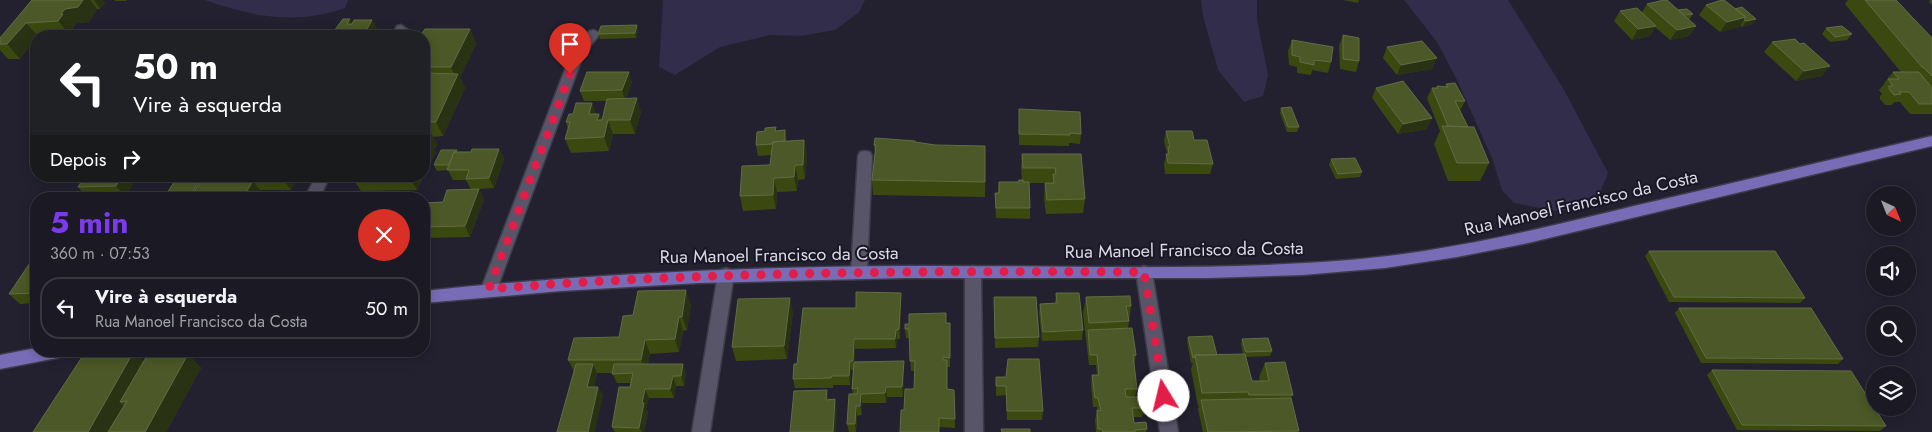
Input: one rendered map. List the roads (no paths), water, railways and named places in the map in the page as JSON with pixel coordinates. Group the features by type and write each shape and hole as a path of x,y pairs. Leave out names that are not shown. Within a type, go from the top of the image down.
{"main road":[{"name":"Rua Manoel Francisco da Costa","path":"430,296 489,289 628,278 726,274 1144,272 1352,266 1440,254 1543,234 1932,141"},
{"path":"0,362 30,356"}],"street":[{"path":"489,289 578,51 594,34"},
{"path":"859,272 865,156"},
{"path":"973,272 974,432"},
{"path":"1144,272 1169,432"},
{"path":"701,432 726,274"}]}
